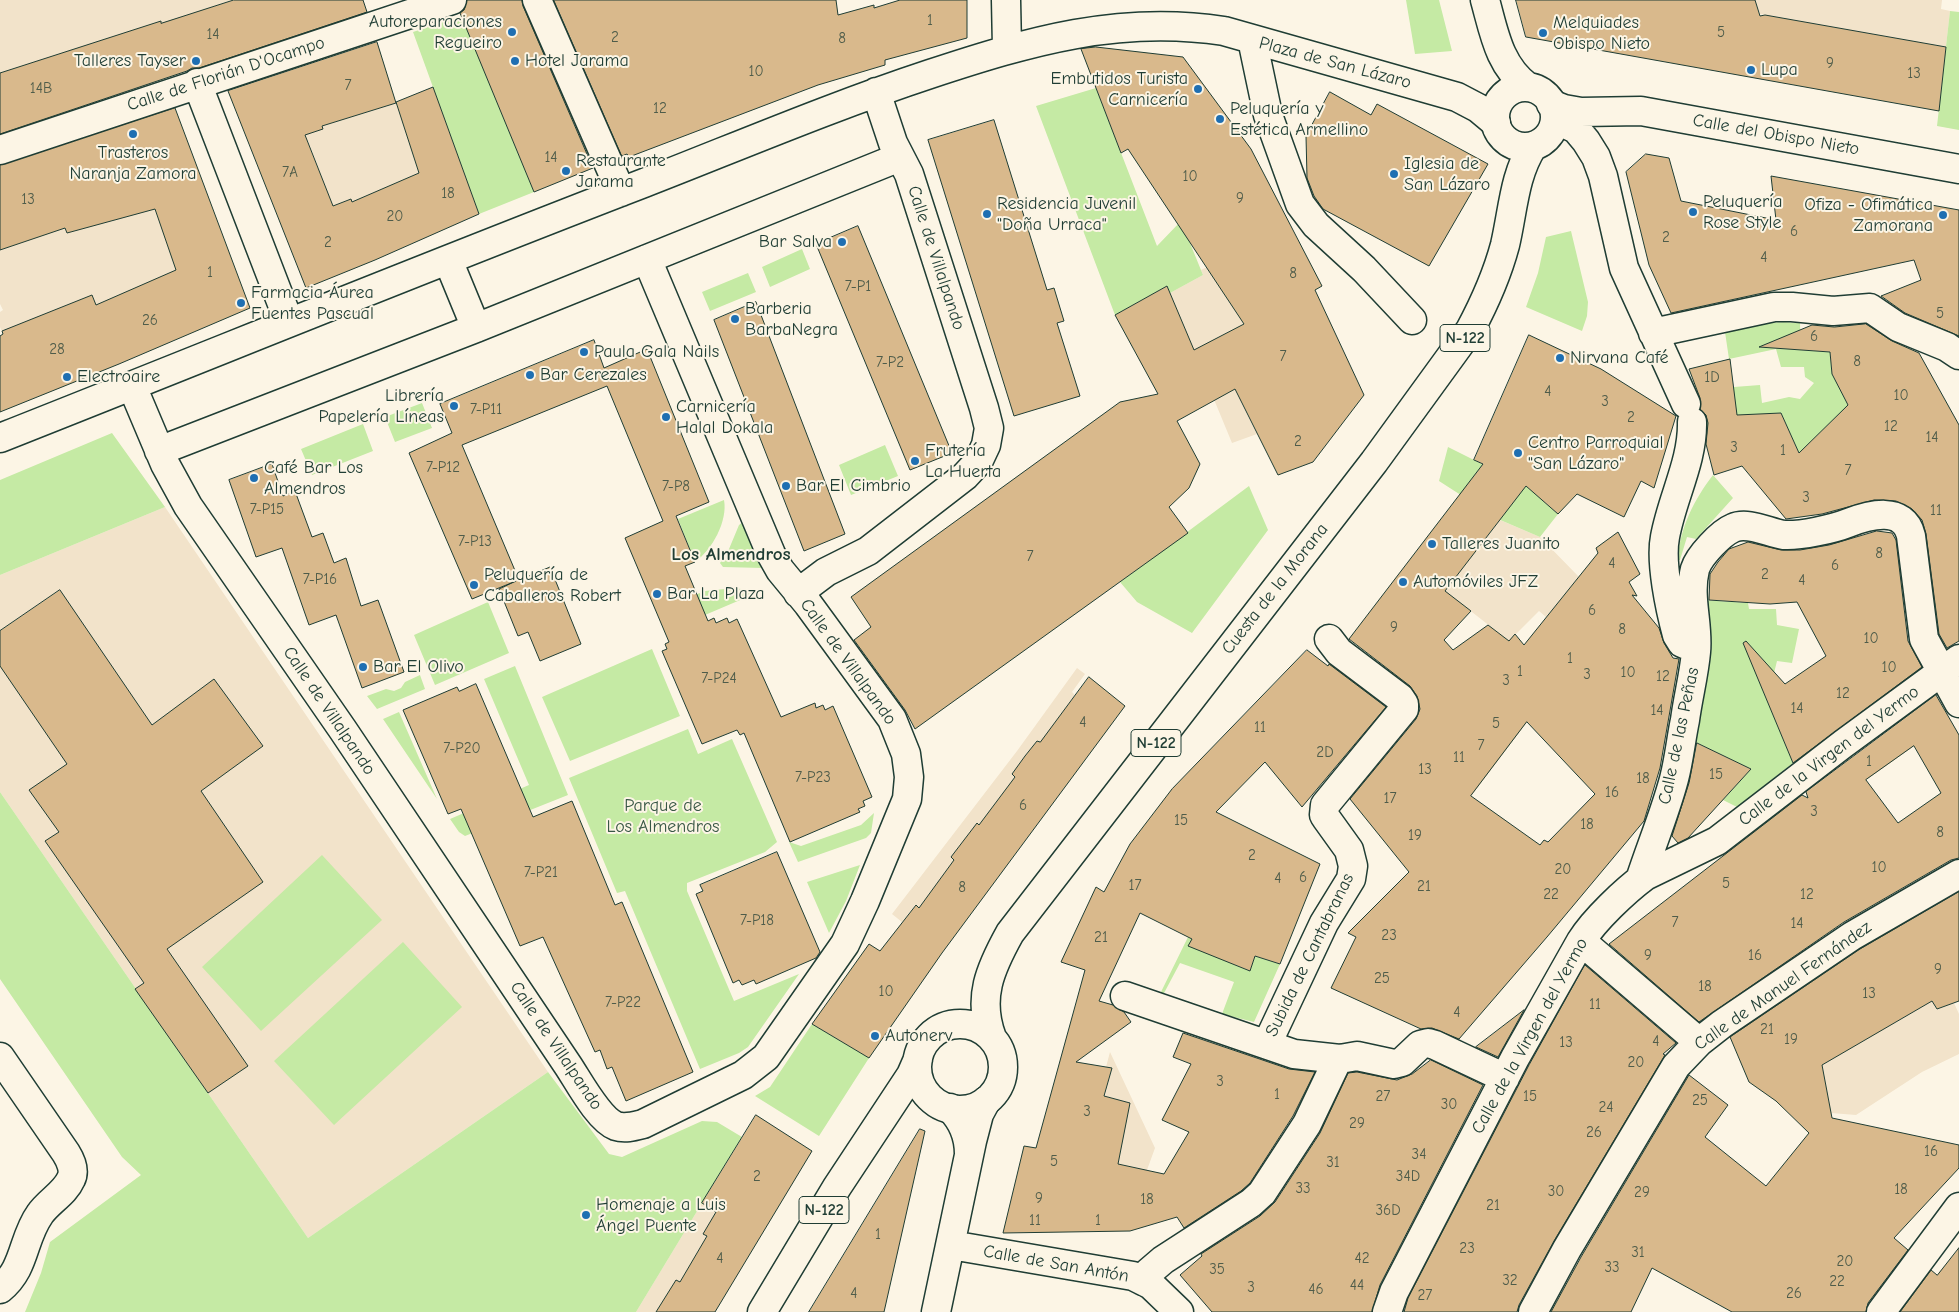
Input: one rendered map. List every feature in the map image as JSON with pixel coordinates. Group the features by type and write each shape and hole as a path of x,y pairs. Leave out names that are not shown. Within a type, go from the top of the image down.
{"main road":[{"name":"Calle de Florián D'Ocampo","path":"0,150 452,0"},
{"path":"537,0 621,192"},
{"path":"1006,0 1007,48"},
{"name":"N-122","path":"1485,0 1498,45 1503,72 1501,120"},
{"path":"0,438 876,92 1007,48 1084,32 1147,26 1198,27 1252,38"},
{"name":"Plaza de San Lázaro","path":"1412,320 1364,269 1316,225 1300,204 1268,115 1252,38 1449,95 1484,101 1501,120"},
{"name":"N-122","path":"1498,45 1505,62 1516,76 1528,87 1541,92 1549,98 1555,117 1548,135 1541,142 1533,146"},
{"path":"197,84 290,322"},
{"path":"1528,87 1512,90 1501,120 1514,144 1533,146"},
{"name":"Calle de Villalpando","path":"798,593 826,572 868,551 958,483 978,462 989,437 986,413 909,174 900,157 876,92"},
{"name":"Calle del Obispo Nieto","path":"1555,117 1564,109 1600,112 1641,111 1959,169"},
{"path":"1600,112 1606,188"},
{"path":"1555,117 1576,129 1591,148 1606,188 1624,268 1653,333 1774,307 1833,311 1866,307 1876,310 1898,327 1959,354"},
{"name":"Cuesta de la Morana","path":"1501,120 1513,168 1514,194"},
{"name":"Cuesta de la Morana","path":"949,1025 972,996 1010,933 1028,908 1374,462 1461,344 1482,308 1496,272 1504,246 1514,194 1522,165 1533,146"},
{"path":"159,451 476,328 900,157"},
{"name":"Calle de Villalpando","path":"132,386 159,451 175,484 194,514 359,754 598,1109 604,1117 616,1126 634,1127 644,1124 743,1075 766,1057 845,944 907,799 909,777 906,754 892,719 780,570 764,540 647,259"},
{"path":"448,260 476,328"},
{"name":"Calle de las Peñas","path":"1653,333 1689,413 1690,451 1675,496 1664,549 1666,577 1677,635 1682,643 1696,649"},
{"name":"Calle de las Peñas","path":"1640,880 1674,778 1696,649 1692,598 1696,567 1708,548 1730,529 1740,526 1791,535 1837,528 1863,517 1892,515 1903,520 1911,536 1924,639 1950,665"},
{"name":"Subida de Cantabranas","path":"1267,1044 1324,923 1352,876 1353,866 1349,850 1324,815 1325,805 1404,709 1404,704 1400,698 1340,652 1329,638"},
{"path":"1950,665 1959,703"},
{"name":"Calle de la Virgen del Yermo","path":"1387,1312 1394,1292 1504,1078 1581,941 1591,928 1640,880 1717,841 1950,665"},
{"name":"Calle de Manuel Fernández","path":"1533,1312 1567,1249 1676,1066 1699,1042 1722,1024 1846,940 1959,874"},
{"path":"1581,941 1699,1042"},
{"name":"Cuesta de la Morana","path":"992,1038 986,1019 986,996 994,962"},
{"path":"1126,996 1294,1054 1338,1059 1357,1056 1390,1064 1398,1064 1418,1046 1428,1043 1504,1078"},
{"path":"949,1025 961,1023 973,1025 983,1030 992,1038"},
{"name":"N-122","path":"762,1312 837,1187 911,1075 928,1037 949,1025"},
{"name":"N-122","path":"889,1110 900,1102 915,1098 969,1109 986,1101 994,1094 1000,1083 1003,1071 1003,1060 999,1048 992,1038"},
{"path":"0,1057 66,1153 72,1168 71,1179 40,1214 32,1229 20,1264 9,1281 0,1289"},
{"path":"918,1059 920,1082 926,1092 956,1114 967,1135 969,1155"},
{"path":"1143,1281 1149,1272 1163,1260 1251,1203 1262,1193 1307,1124 1338,1059"},
{"path":"936,1312 969,1155 980,1114 986,1101"},
{"path":"1881,1312 1959,1207"},
{"name":"Calle de San Antón","path":"951,1245 1122,1274 1143,1281 1159,1291 1179,1312"}],"shaded area":[{"path":"0,0 234,0 0,73"},
{"path":"1755,0 1942,0 1941,9 1950,11 1946,47 1760,14"},
{"path":"397,103 419,173 352,202 350,199 325,209 331,201 308,141 297,138 322,126"},
{"path":"142,173 186,284 96,305 92,295 2,332 0,327 0,312 3,310 0,304 0,249 65,227 67,232 125,217"},
{"path":"1207,267 1244,324 1212,341 1228,373 1244,394 1241,402 1257,434 1232,443 1170,293 1203,275 1201,270"},
{"path":"165,507 548,1072 308,1238 0,792 0,575"},
{"path":"1500,520 1540,537 1579,577 1546,617 1539,611 1503,647 1500,634 1463,605 1439,635 1445,591"},
{"path":"1077,668 1085,674 1072,692 1075,695 1040,742 1037,741 1024,757 1012,774 1015,777 979,825 977,823 951,857 954,860 919,908 915,905 902,922 892,914 1017,751"},
{"path":"1932,1001 1937,1009 1954,1003 1959,1014 1959,1054 1922,1072 1856,1115 1831,1113 1822,1065 1870,1037 1885,1007 1895,1023"},
{"path":"1110,1052 1155,1148 1147,1170 1116,1164 1130,1103 1105,1096 1112,1068 1106,1067"},
{"path":"702,1203 716,1212 703,1234 707,1236 680,1282 676,1280 656,1312 636,1312"}],"green space":[{"path":"1406,0 1439,0 1452,51 1415,54"},
{"path":"1950,11 1959,12 1959,130 1937,126"},
{"path":"462,16 534,192 479,214 413,32"},
{"path":"1096,88 1157,246 1181,221 1203,275 1170,293 1167,286 1115,315 1036,106"},
{"path":"1571,231 1588,302 1587,316 1582,331 1526,307 1538,273 1546,237"},
{"path":"802,249 810,269 770,287 762,267"},
{"path":"748,273 756,292 710,311 702,292"},
{"path":"1783,322 1800,323 1801,350 1830,352 1832,374 1849,405 1799,453 1781,413 1751,417 1702,428 1698,408 1713,403 1724,390 1734,387 1760,385 1762,403 1789,397 1800,399 1814,383 1805,377 1804,367 1781,367 1776,349 1729,359 1725,332"},
{"path":"422,403 432,428 395,442 385,417"},
{"path":"363,424 373,451 312,475 301,449"},
{"path":"112,433 165,507 0,575 0,480"},
{"path":"885,445 898,476 851,495 839,465"},
{"path":"1448,447 1546,496 1543,501 1558,514 1540,537 1498,519 1439,481"},
{"path":"1713,475 1733,498 1696,539 1687,537 1680,560 1678,560 1681,537 1689,514"},
{"path":"1249,486 1268,530 1192,633 1137,602 1120,582"},
{"path":"724,500 724,517 721,526 713,543 695,562 678,519"},
{"path":"743,522 763,568 723,567 720,563 729,549 739,525"},
{"path":"735,588 759,592 665,632 656,610 705,591"},
{"path":"1703,600 1748,603 1749,609 1776,609 1777,625 1799,629 1792,663 1777,661 1774,673 1761,685 1793,763 1737,807 1723,800 1751,769 1693,741"},
{"path":"488,602 509,653 435,685 414,635"},
{"path":"652,649 680,716 570,761 542,697"},
{"path":"515,666 568,795 465,836 459,832 450,819 529,785 484,679"},
{"path":"420,675 425,689 377,709 367,696 386,689 394,691 401,688 405,682"},
{"path":"399,712 437,799 383,719"},
{"name":"Parque de Los Almendros","path":"688,729 698,754 732,739 777,842 765,852 687,883 687,891 734,1001 799,974 748,1047 739,1053 700,1069 625,891 617,893 569,778"},
{"path":"0,792 308,1238 548,1072 609,1154 622,1157 702,1121 717,1122 742,1137 636,1312 25,1312 41,1273 50,1242 141,1175 122,1157 0,979"},
{"path":"874,813 871,833 866,838 798,862 789,842 801,846 861,825"},
{"path":"322,855 382,920 261,1031 202,967"},
{"path":"860,865 846,901 829,933 807,882"},
{"path":"1188,937 1234,957 1233,964 1250,971 1255,956 1280,964 1254,1022 1222,1014 1234,982 1180,963 1163,995 1160,994"},
{"path":"403,942 462,1007 334,1125 274,1061"},
{"path":"812,1024 869,1058 819,1136 755,1096 770,1087"}],"building":[{"path":"234,0 363,0 367,12 199,68 192,68 0,134 0,73 161,21 161,23"},
{"path":"467,0 522,0 593,168 534,192 460,13 464,10"},
{"path":"554,0 836,0 838,15 874,5 874,8 900,0 967,0 967,38 885,60 885,65 818,85 629,157 627,154 622,156"},
{"path":"1516,0 1755,0 1760,16 1765,15 1946,47 1939,111 1526,37"},
{"path":"377,42 396,103 322,126 323,129 305,135 333,206 351,199 352,202 419,173 396,102 433,87 479,214 306,288 228,91"},
{"path":"1096,47 1183,57 1251,149 1322,286 1315,290 1364,395 1313,462 1278,475 1235,389 1177,421 1200,464 1189,488 1169,507 1188,533 915,729 905,710 854,640 871,627 851,597 1120,402 1158,394 1115,315 1167,286 1194,350 1244,324 1128,149 1121,153 1081,49"},
{"name":"Iglesia de San Lázaro","path":"1330,92 1371,115 1377,104 1488,164 1429,266 1323,209 1314,196 1307,178 1306,136"},
{"path":"175,108 250,308 0,412 0,336 3,334 2,331 92,295 96,305 176,270 155,209 67,233 65,228 0,250 0,165"},
{"name":"Residencia Juvenil \"Doña Urraca\"","path":"994,120 1047,290 1054,288 1064,321 1057,323 1080,396 1014,416 928,140"},
{"path":"1646,154 1669,158 1681,201 1776,220 1771,176 1959,210 1959,336 1905,313 1881,296 1921,280 1914,260 1671,313 1649,265 1626,172"},
{"path":"858,226 952,453 910,470 816,244"},
{"path":"756,302 845,534 804,551 714,320"},
{"path":"1866,324 1892,341 1919,353 1959,425 1959,641 1947,648 1939,634 1926,534 1922,520 1912,509 1896,501 1874,500 1822,514 1786,519 1742,466 1714,475 1706,444 1708,423 1706,415 1700,409 1700,398 1689,369 1730,359 1737,415 1781,413 1799,453 1848,405 1832,374 1830,352 1759,347 1812,325 1834,327"},
{"path":"1529,335 1601,369 1676,416 1654,488 1641,481 1624,517 1577,494 1558,514 1526,486 1445,591 1471,611 1444,640 1453,650 1488,625 1509,641 1515,634 1524,645 1598,553 1596,548 1618,532 1640,574 1629,582 1637,596 1632,595 1659,628 1664,643 1673,658 1679,659 1660,768 1644,821 1459,1039 1432,1028 1421,1029 1331,988 1356,937 1348,933 1409,872 1350,799 1416,719 1420,709 1417,696 1410,686 1349,639 1483,464 1474,460","holes":["1527,722 1595,794 1548,842 1544,840 1540,845 1471,796"]},
{"path":"594,340 604,368 647,349 709,502 676,516 695,562 685,566 708,621 714,618 716,623 727,618 729,623 737,619 781,717 815,703 816,708 823,705 825,710 833,706 872,797 863,801 865,806 858,809 860,812 790,842 744,733 740,735 737,730 702,744 662,651 667,649 665,644 669,642 625,538 663,521 607,386 462,445 519,580 550,567 581,644 540,661 528,632 518,636 499,589 516,581 472,599 409,453 452,433 440,404"},
{"path":"272,464 283,496 295,491 312,537 323,533 334,563 346,558 361,606 378,600 404,672 362,688 336,615 309,625 282,548 256,557 229,480"},
{"path":"1877,531 1892,533 1896,540 1908,641 1922,667 1793,763 1743,643 1746,641 1785,684 1826,656 1797,602 1770,604 1709,600 1710,574 1729,549 1748,542 1781,550 1800,550 1829,545"},
{"path":"60,590 152,725 214,679 263,746 201,791 263,882 167,949 248,1066 208,1093 135,989 144,983 45,841 59,832 29,790 67,764 0,666 0,631"},
{"path":"1307,650 1328,666 1329,664 1386,707 1302,807 1265,762 1216,812 1320,864 1280,964 1255,956 1250,971 1188,946 1192,939 1140,913 1099,1001 1113,1005 1124,1012 1131,1022 1076,1062 1112,1068 1104,1096 1130,1103 1118,1164 1164,1174 1189,1132 1162,1120 1191,1064 1173,1057 1183,1033 1289,1069 1315,1072 1293,1116 1250,1183 1241,1191 1184,1228 1177,1217 1130,1231 1003,1233 1024,1146 1036,1148 1085,970 1061,962 1096,887 1104,892 1130,844 1172,789"},
{"path":"1089,677 1125,706 942,953 869,1058 812,1024 869,944 880,951 916,905 919,908 954,860 951,857 977,823 979,825 1015,777 1012,774 1025,756 1037,741 1040,742"},
{"path":"476,684 533,817 572,801 615,905 622,902 693,1072 626,1101 612,1067 607,1069 600,1050 595,1052 543,937 520,946 461,809 448,814 403,710 457,687 459,691"},
{"path":"1936,695 1959,735 1959,858 1951,860 1844,922 1699,1022 1609,944 1802,795 1808,798 1806,792","holes":["1914,746 1941,793 1898,823 1866,780"]},
{"path":"1697,743 1751,769 1688,838 1678,843 1672,836 1689,783"},
{"path":"777,852 820,952 816,958 756,984 754,980 742,985 739,980 733,983 696,894 703,891 700,885"},
{"path":"1959,892 1959,1001 1937,1009 1932,1001 1822,1065 1832,1118 1959,1145 1959,1168 1894,1238 1908,1250 1868,1303 1866,1312 1732,1312 1652,1268 1631,1312 1551,1312 1581,1257 1689,1075 1728,1105 1705,1137 1766,1186 1809,1133 1776,1101 1749,1082 1730,1037 1860,949"},
{"path":"1585,965 1676,1043 1663,1054 1665,1055 1554,1241 1517,1312 1404,1312 1408,1298 1529,1065"},
{"path":"1524,1010 1498,1057 1476,1047"},
{"path":"1431,1060 1483,1085 1380,1285 1372,1312 1212,1312 1180,1275 1202,1256 1201,1254 1260,1216 1275,1202 1320,1133 1348,1073 1357,1072 1397,1080 1412,1074"},
{"path":"756,1115 812,1151 715,1312 656,1312 676,1280 680,1282 707,1236 703,1234 716,1212 702,1203"},
{"path":"920,1129 925,1131 884,1312 809,1312"},
{"path":"1959,1248 1959,1312 1900,1312 1931,1270 1937,1275"}],"place":[{"name":"Autoreparaciones Regueiro","path":"512,32"},
{"name":"Melquiades Obispo Nieto","path":"1543,33"},
{"name":"Talleres Tayser","path":"196,61"},
{"name":"Hotel Jarama","path":"515,61"},
{"name":"Lupa","path":"1751,70"},
{"name":"Embutidos Turista Carnicería","path":"1198,89"},
{"name":"Peluquería y Estética Armellino","path":"1220,119"},
{"name":"Trasteros Naranja Zamora","path":"133,134"},
{"name":"Restaurante Jarama","path":"566,171"},
{"name":"Iglesia de San Lázaro","path":"1394,174"},
{"name":"Peluquería Rose Style","path":"1693,212"},
{"name":"Residencia Juvenil \"Doña Urraca\"","path":"987,214"},
{"name":"Ofiza - Ofimática Zamorana","path":"1943,215"},
{"name":"Bar Salva","path":"842,242"},
{"name":"Farmacia Áurea Fuentes Pascual","path":"241,303"},
{"name":"Barberia BarbaNegra","path":"735,319"},
{"name":"Paula Gala Nails","path":"584,352"},
{"name":"Nirvana Café","path":"1560,358"},
{"name":"Bar Cerezales","path":"530,375"},
{"name":"Electroaire","path":"67,377"},
{"name":"Librería Papelería Líneas","path":"454,406"},
{"name":"Carnicería Halal Dokala","path":"666,417"},
{"name":"Centro Parroquial \"San Lázaro\"","path":"1518,453"},
{"name":"Frutería La Huerta","path":"915,461"},
{"name":"Café Bar Los Almendros","path":"254,478"},
{"name":"Bar El Cimbrio","path":"786,486"},
{"name":"Talleres Juanito","path":"1432,544"},
{"name":"Automóviles JFZ","path":"1403,582"},
{"name":"Peluquería de Caballeros Robert","path":"474,585"},
{"name":"Bar La Plaza","path":"657,594"},
{"name":"Bar El Olivo","path":"363,667"},
{"name":"Autonerv","path":"875,1036"},
{"name":"Homenaje a Luis Ángel Puente","path":"586,1215"}],"district":[{"name":"Los Almendros","path":"731,555"}]}
